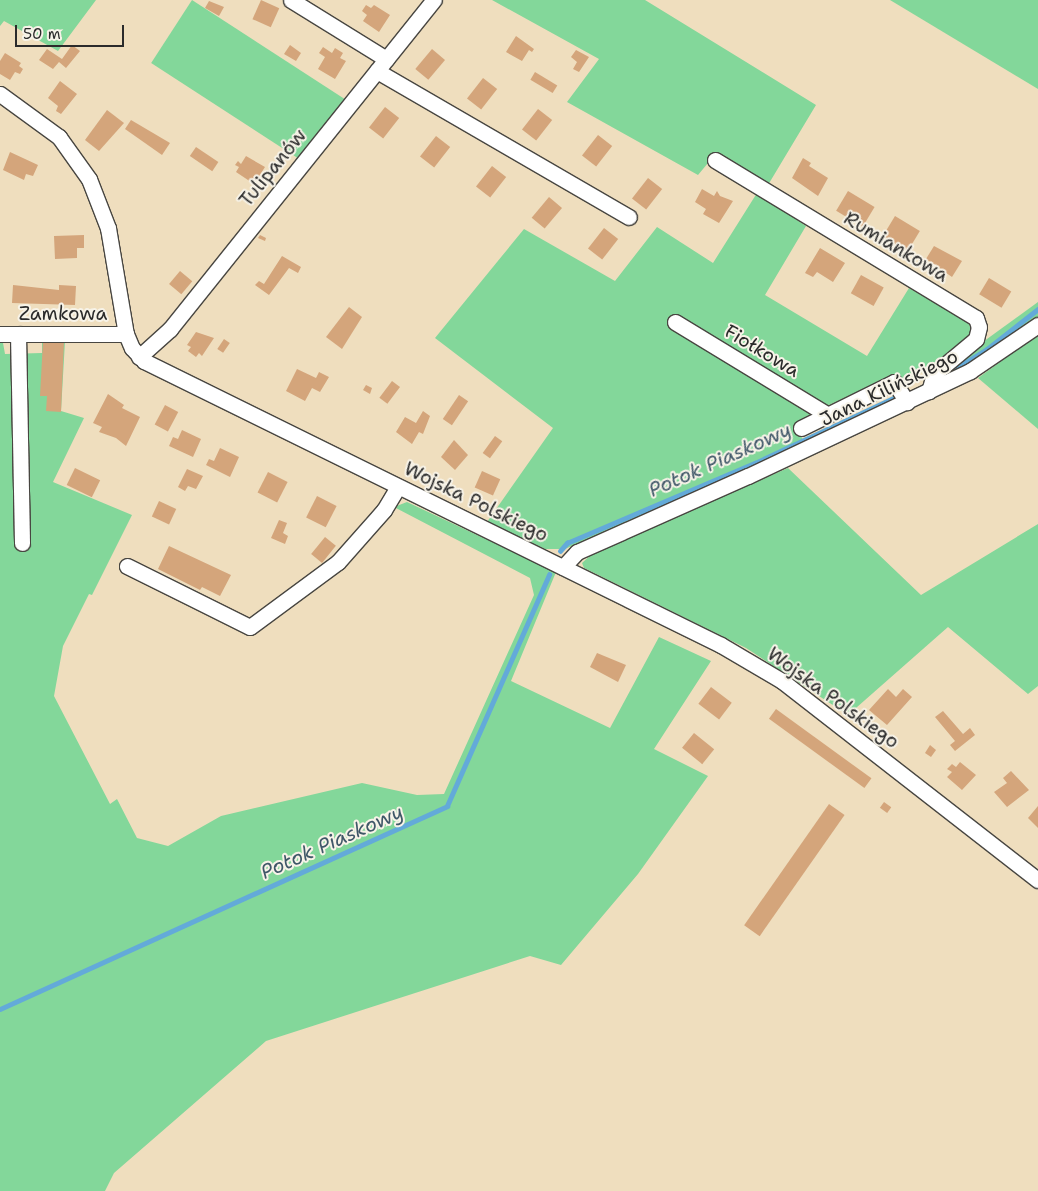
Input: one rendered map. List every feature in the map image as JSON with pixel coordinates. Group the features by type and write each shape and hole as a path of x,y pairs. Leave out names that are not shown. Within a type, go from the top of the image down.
{"street":[{"path":"291,0 381,64 629,217"},
{"name":"Tulipanów","path":"139,356 170,329 434,0"},
{"name":"Wojska Polskiego","path":"0,94 59,137 89,179 108,228 126,334 139,356 179,380 722,645 782,681 1038,880"},
{"name":"Rumiankowa","path":"715,160 976,318 979,327 976,339 934,374 929,391"},
{"name":"Fiołkowa","path":"675,322 828,415"},
{"name":"Jana Kilińskiego","path":"563,567 577,552 907,402 970,371 1038,325"},
{"name":"Zamkowa","path":"0,334 126,334"},
{"path":"18,334 22,543"},
{"path":"801,428 894,382 907,402"},
{"path":"127,566 250,627 338,562 384,510 398,487"}],"green space":[{"path":"0,0 96,0 58,51 4,21 0,26"},
{"path":"192,0 345,99 304,162 151,63"},
{"path":"492,0 645,0 816,105 768,185 757,193 708,163 698,175 567,102 599,59"},
{"path":"890,0 1038,0 1038,89"},
{"path":"757,193 806,226 765,295 867,356 909,288 968,322 972,331 962,344 906,383 897,373 812,413 810,419 795,426 805,443 565,549 545,549 487,522 553,428 435,338 524,229 615,281 657,227 713,263"},
{"path":"1038,302 1038,319 952,375 947,368"},
{"path":"0,326 5,354 42,353 42,340 65,341 61,411 84,418 53,482 132,515 92,595 89,594 63,646 54,696 110,804 117,799 137,838 168,846 221,816 362,783 417,795 444,794 534,595 530,578 394,507 407,502 556,572 511,681 610,728 659,637 711,661 654,749 708,776 638,874 561,965 530,956 266,1041 114,1173 105,1191 0,1191"},
{"path":"1038,334 1038,429 978,378"},
{"path":"788,468 921,595 1038,524 1038,686 1028,694 948,627 848,715 746,648 584,568 582,563 593,553"}],"building":[{"path":"261,0 279,8 271,27 252,19"},
{"path":"209,1 224,7 219,16 205,8"},
{"path":"366,5 371,8 374,5 390,15 379,32 363,21 367,15 362,11"},
{"path":"516,36 534,49 532,52 529,50 522,61 506,52"},
{"path":"72,45 80,51 66,68 59,62 53,69 39,60 47,49 62,59"},
{"path":"290,45 301,53 296,61 284,54"},
{"path":"323,47 332,53 335,48 343,53 340,58 346,61 335,79 318,69 325,57 319,53"},
{"path":"432,49 445,60 428,80 415,69"},
{"path":"576,50 589,57 579,72 573,69 577,62 571,57"},
{"path":"5,53 21,63 19,66 23,69 20,74 15,72 10,80 0,74 0,61"},
{"path":"535,72 557,85 553,93 530,80"},
{"path":"483,78 497,89 481,110 467,98"},
{"path":"60,81 77,94 61,114 56,111 58,106 48,98"},
{"path":"385,107 399,118 383,139 369,127"},
{"path":"538,109 552,120 536,141 522,129"},
{"path":"107,110 124,123 99,151 85,140"},
{"path":"131,120 170,143 162,155 125,129"},
{"path":"598,135 612,146 596,167 582,155"},
{"path":"436,136 450,147 434,168 420,156"},
{"path":"196,147 218,162 212,171 190,156"},
{"path":"10,152 38,165 33,176 26,174 24,180 3,170"},
{"path":"246,156 265,167 254,184 236,172 239,167 235,165 238,161 241,164"},
{"path":"803,158 811,163 809,166 828,178 818,196 792,178"},
{"path":"492,166 506,177 490,198 476,186"},
{"path":"648,178 662,189 646,210 632,198"},
{"path":"702,189 714,196 717,191 720,196 733,201 719,223 703,214 706,209 695,202"},
{"path":"848,191 875,207 863,227 836,211"},
{"path":"549,197 562,208 545,229 532,218"},
{"path":"895,216 920,231 907,252 883,237"},
{"path":"604,228 618,239 602,260 588,248"},
{"path":"84,235 84,248 77,248 77,258 55,259 54,236"},
{"path":"260,235 266,238 265,241 258,238"},
{"path":"934,246 962,261 952,277 926,259"},
{"path":"820,248 845,263 833,282 817,272 813,277 805,273"},
{"path":"282,256 301,267 298,273 289,268 269,295 255,285 259,281 264,284"},
{"path":"180,271 192,281 181,294 169,284"},
{"path":"861,275 884,288 874,306 851,293"},
{"path":"989,278 1011,291 1002,308 979,294"},
{"path":"13,285 59,290 59,285 76,286 75,305 12,303"},
{"path":"349,307 362,317 342,349 326,337"},
{"path":"196,332 214,338 202,356 199,353 196,357 188,351 191,347 187,345"},
{"path":"224,339 230,343 223,353 217,349"},
{"path":"43,341 64,342 61,412 46,411 47,396 40,396"},
{"path":"297,369 316,378 319,372 329,377 320,392 312,388 305,401 286,391"},
{"path":"392,381 400,387 387,404 379,398"},
{"path":"366,385 372,388 370,394 363,390"},
{"path":"108,394 124,405 122,408 140,417 126,446 116,438 99,432 102,427 93,423"},
{"path":"459,395 468,401 452,425 443,419"},
{"path":"165,405 178,412 168,431 155,424"},
{"path":"423,411 430,416 423,434 419,432 412,444 396,432 405,417 416,423"},
{"path":"182,430 201,439 193,457 169,446 173,437 178,439"},
{"path":"495,436 502,441 490,458 483,453"},
{"path":"454,440 468,455 455,470 441,457"},
{"path":"220,448 239,457 230,477 206,465 209,459 214,461"},
{"path":"75,468 100,480 92,497 67,485"},
{"path":"187,469 203,476 196,489 188,486 185,491 178,487"},
{"path":"482,471 500,479 493,496 475,487"},
{"path":"268,472 288,482 277,502 258,492"},
{"path":"317,496 337,506 326,527 306,517"},
{"path":"159,501 176,509 169,524 152,516"},
{"path":"279,520 287,523 283,533 288,536 285,544 271,538"},
{"path":"325,537 336,546 322,563 311,554"},
{"path":"169,546 231,575 220,596 202,587 200,590 158,569"},
{"path":"597,653 626,665 618,682 590,667"},
{"path":"711,687 732,703 719,719 698,704"},
{"path":"888,689 896,697 903,689 912,697 887,725 869,710"},
{"path":"776,709 871,778 864,788 769,719"},
{"path":"943,711 963,734 970,728 975,735 955,751 950,745 955,741 935,717"},
{"path":"694,733 714,749 702,764 682,748"},
{"path":"930,745 936,750 931,757 925,753"},
{"path":"960,762 976,775 962,790 947,777 952,772 947,769 952,764 956,767"},
{"path":"1011,771 1029,790 1007,807 994,792 1007,783 1003,778"},
{"path":"884,802 891,807 887,813 880,808"},
{"path":"829,804 845,815 760,936 744,925"},
{"path":"1038,806 1038,828 1028,818"}],"waterway":[{"name":"Potok Piaskowy","path":"955,369 987,349 1038,309"},
{"name":"Potok Piaskowy","path":"560,551 567,543 755,463 894,398"},
{"name":"Potok Piaskowy","path":"0,1009 447,806 549,575"}]}
